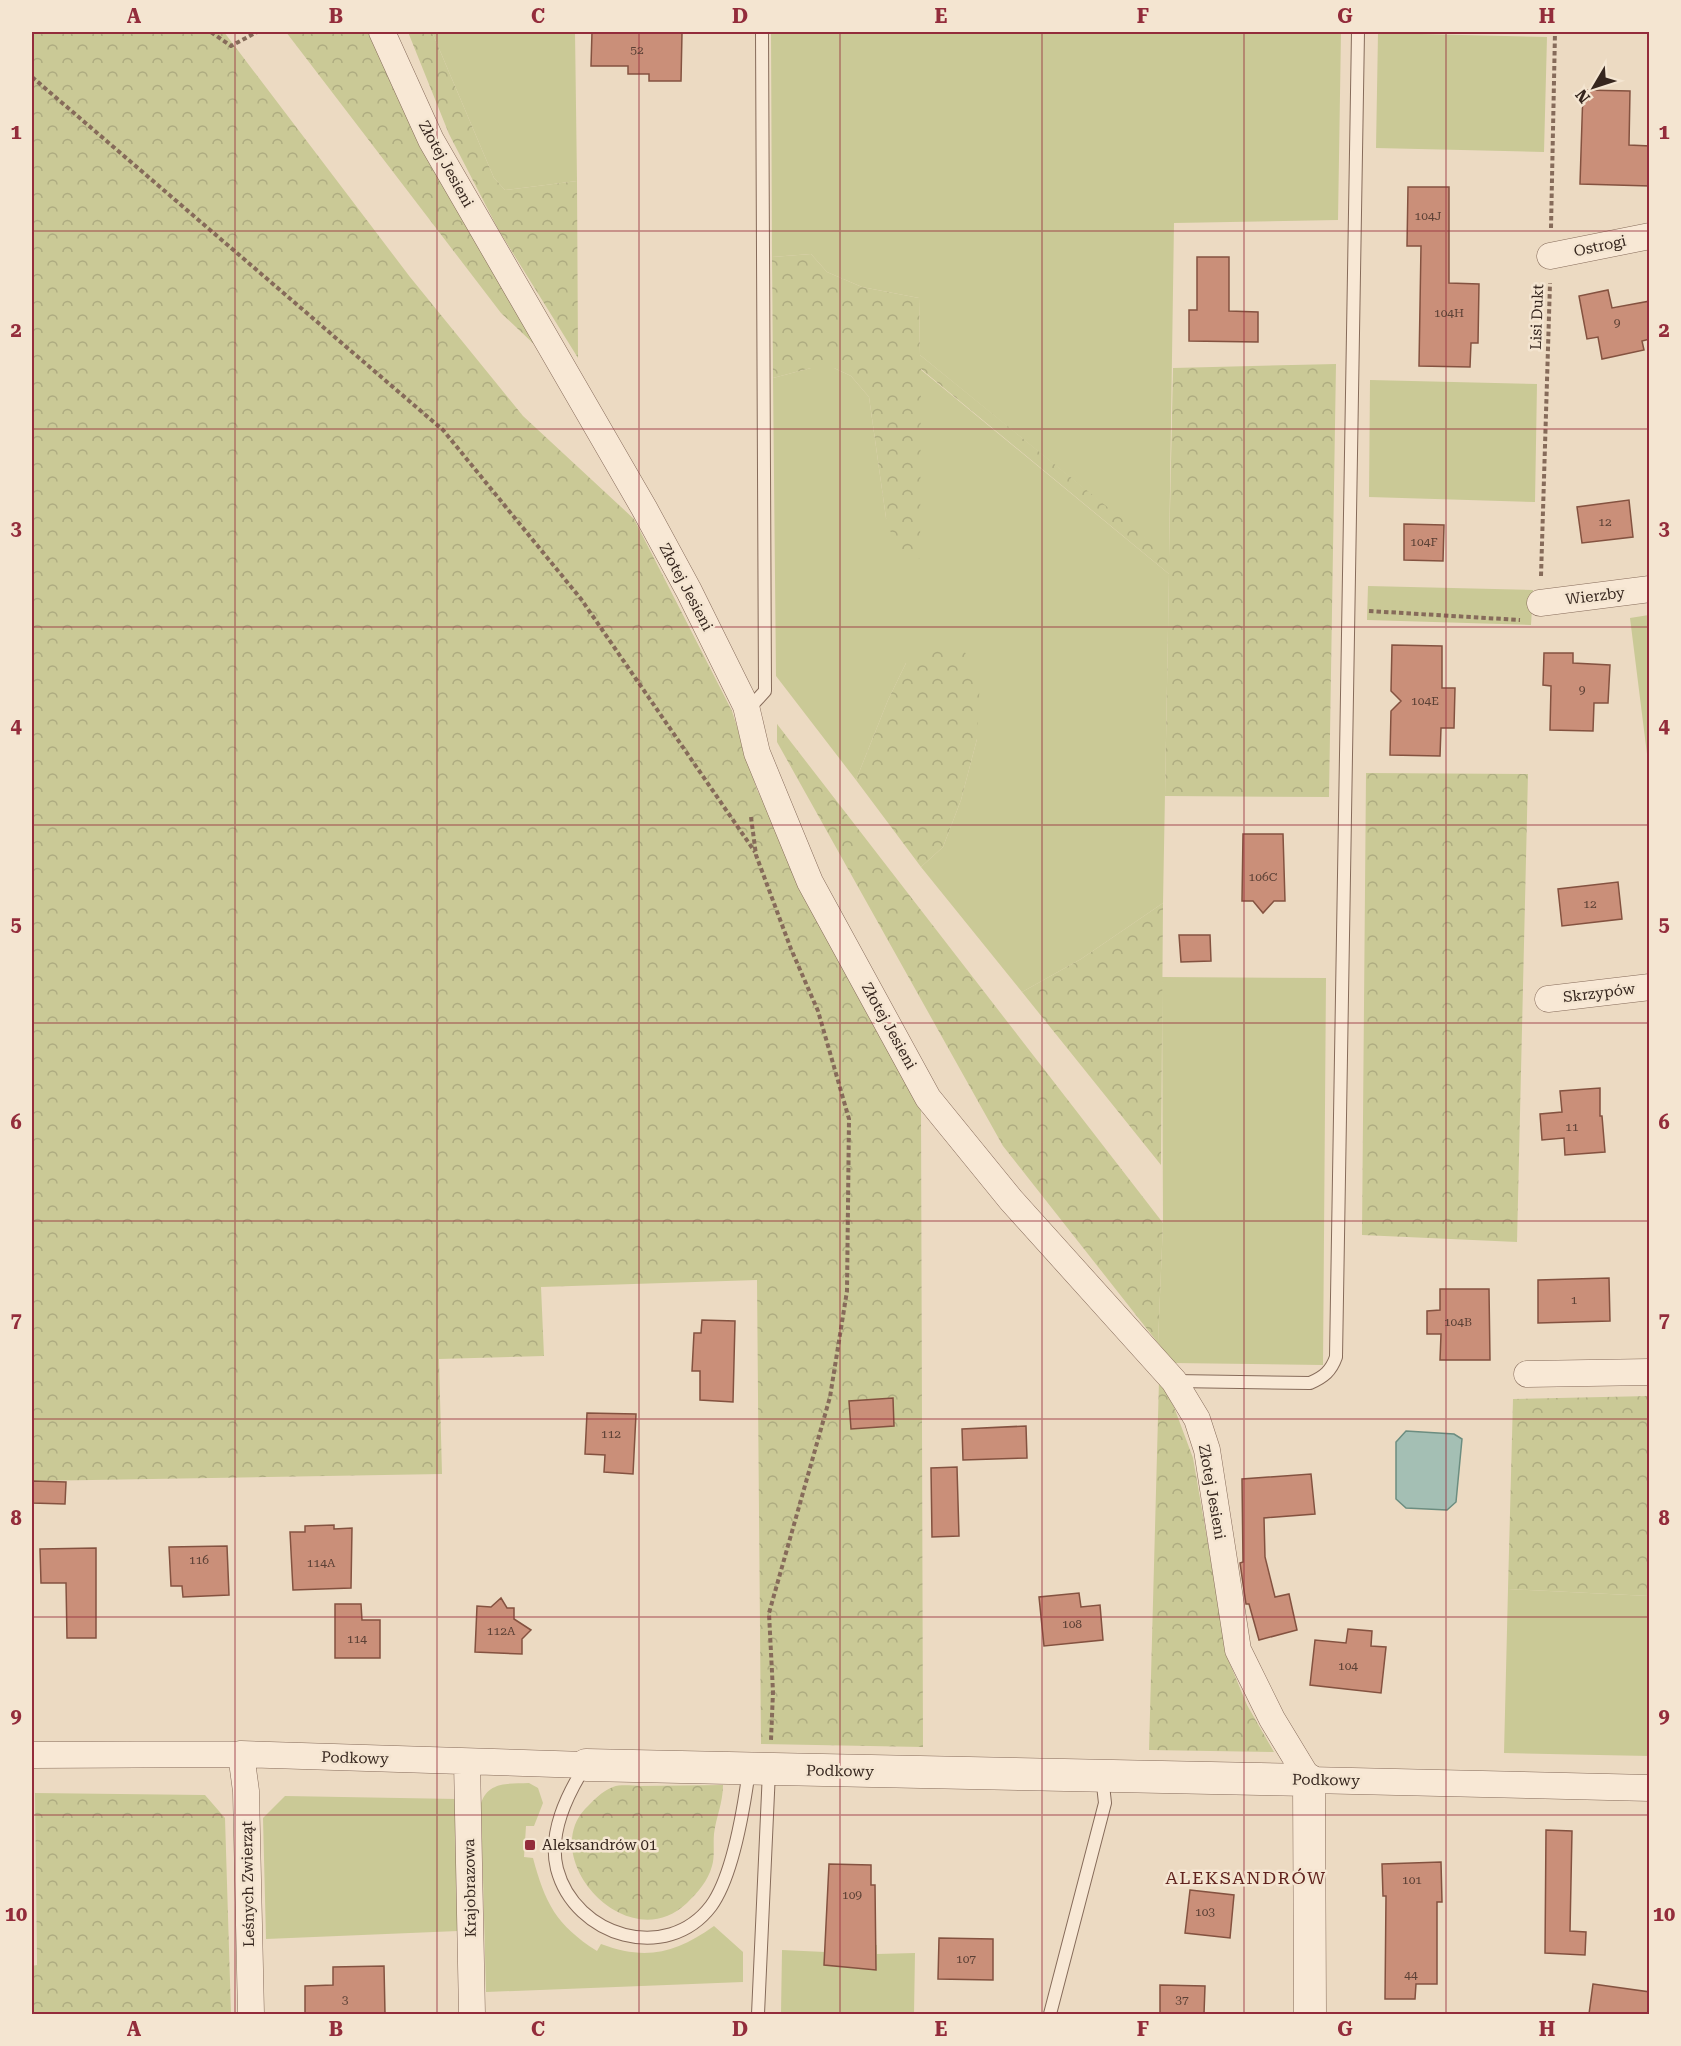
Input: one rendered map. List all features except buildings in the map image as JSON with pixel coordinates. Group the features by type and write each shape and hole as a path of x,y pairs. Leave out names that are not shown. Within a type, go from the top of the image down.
{"street":[{"name":"Złotej Jesieni","path":"382,32 431,140 644,508 746,706 757,753 810,882 928,1098 1011,1200 1174,1381 1197,1419 1207,1450 1238,1650 1272,1719 1309,1780"},
{"name":"Ostrogi","path":"1550,256 1650,236"},
{"name":"Wierzby","path":"1540,603 1650,589"},
{"name":"Skrzypów","path":"1548,999 1650,987"},
{"path":"1527,1374 1650,1372"},
{"name":"Podkowy","path":"32,1755 241,1754 759,1770 1101,1775 1650,1788"},
{"name":"Leśnych Zwierząt","path":"241,1754 246,1791 251,2014"},
{"name":"Krajobrazowa","path":"467,1762 472,2014"},
{"path":"1309,1780 1310,2014"}],"lane":[{"path":"746,706 754,703 765,691 762,32"},
{"path":"1174,1381 1310,1383 1322,1378 1332,1368 1336,1357 1358,32"},
{"path":"586,1765 571,1790 557,1828 557,1869 575,1905 591,1920 607,1930 629,1938 653,1939 679,1933 698,1921 712,1904 730,1863 741,1821 759,1770"},
{"path":"758,2014 759,1770"},
{"path":"1050,2014 1105,1803 1101,1775"}],"path":[{"path":"211,32 231,46 258,32"},
{"name":"Lisi Dukt","path":"1540,603 1556,32"},
{"path":"32,77 443,430 581,599 756,855"},
{"path":"1350,610 1536,621 1556,614 1565,600"},
{"path":"750,811 756,855 791,949 818,1011 849,1119 847,1291 830,1397 769,1613 773,1692 759,1770"}],"green space":[{"path":"32,32 224,32 410,277 523,416 634,519 732,711 757,790 921,1107 923,1747 761,1744 757,1280 541,1287 544,1356 439,1359 442,1474 33,1481 32,1729"},
{"path":"286,32 371,32 538,348 501,313"},
{"path":"408,32 432,32 494,178 505,190 577,181 578,358 498,229 449,134"},
{"path":"432,32 575,32 577,181 505,190 494,178"},
{"path":"771,32 1341,32 1338,220 1174,223 1169,558 920,355 919,298 862,287 827,272 811,254 772,257"},
{"path":"1378,33 1547,37 1544,152 1376,148"},
{"path":"811,254 827,272 862,287 919,298 920,355 1169,557 1173,368 1336,364 1329,797 1165,796 1169,574 921,369 920,558 911,561 898,554 886,518 869,397 851,376 834,368 811,368 773,378 772,257"},
{"path":"811,368 834,368 851,376 869,397 886,518 920,557 920,369 1169,574 1163,903 1081,959 1022,992 921,867 943,847 961,800 977,739 906,663 888,700 856,780 776,676 773,378"},
{"path":"1370,380 1537,384 1535,502 1369,497"},
{"path":"1368,586 1533,590 1531,625 1367,620"},
{"path":"1650,615 1649,770 1630,618"},
{"path":"933,642 962,647 980,679 977,739 961,800 943,847 921,867 856,780 888,700 906,663"},
{"path":"777,724 1163,1223 1158,1343 1003,1146 777,742"},
{"path":"1366,773 1528,774 1517,1242 1362,1235"},
{"path":"1163,903 1161,1165 1022,992 1081,959"},
{"path":"1162,977 1326,978 1323,1365 1172,1363 1158,1343 1163,1223"},
{"path":"1159,1380 1174,1407 1193,1458 1228,1659 1247,1705 1274,1752 1149,1750"},
{"path":"1649,1396 1649,1596 1508,1589 1513,1399"},
{"path":"1508,1589 1649,1596 1649,1756 1504,1753"},
{"path":"529,1783 538,1788 543,1803 534,1826 526,1826 524,1857 533,1858 542,1888 554,1912 571,1932 597,1951 601,1944 632,1952 647,1953 660,1952 687,1943 714,1926 743,1952 743,1982 486,1992 481,1803 484,1796 494,1787"},
{"path":"723,1785 714,1834 712,1866 702,1886 687,1903 664,1917 640,1919 616,1911 596,1896 581,1876 573,1853 573,1830 585,1809 598,1796 613,1787 620,1786"},
{"path":"35,1793 205,1795 225,1818 231,2014 32,2014 32,1966 37,1965"},
{"path":"285,1796 457,1799 458,1931 266,1939 263,1818"},
{"path":"826,1941 877,1945 877,1954 915,1953 914,2014 781,2014 782,1950 825,1952"}],"shaded area":[{"path":"1406,1431 1454,1434 1462,1439 1456,1502 1447,1510 1406,1508 1396,1499 1396,1442"}],"place":[{"name":"Aleksandrów 01","path":"530,1845"}],"district":[{"name":"ALEKSANDRÓW","path":"1246,1877"}]}
